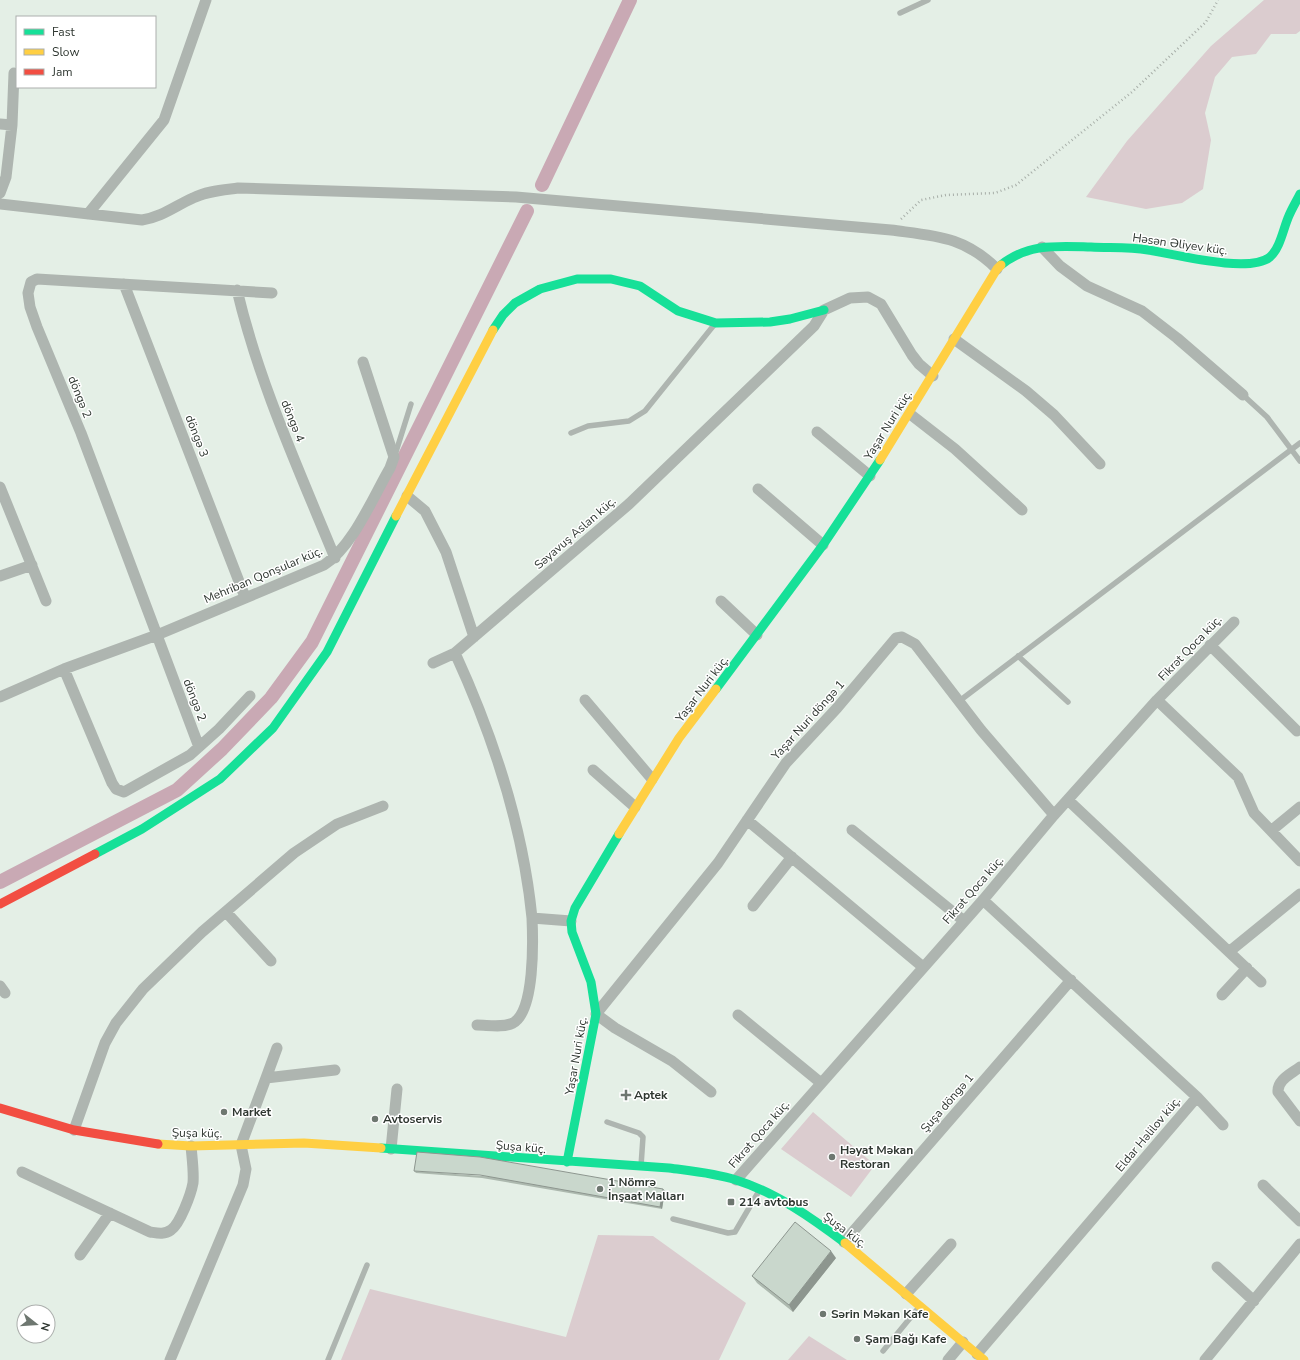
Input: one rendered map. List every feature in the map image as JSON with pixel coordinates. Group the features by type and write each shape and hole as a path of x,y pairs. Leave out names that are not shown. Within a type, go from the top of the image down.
{"street":[{"path":"88,214 164,120 206,0"},
{"path":"0,193 6,176 12,125 14,73"},
{"path":"0,124 12,125"},
{"path":"0,204 142,220 159,217 194,197 213,191 238,188 338,190 516,197 891,230 943,237 963,244 983,255 997,269"},
{"name":"Həsən Əliyev küç.","path":"997,269 1020,252 1042,247 1135,248 1168,252 1212,262 1237,264 1261,262 1270,258 1276,248 1286,222 1300,194"},
{"path":"1042,247 1060,266 1087,286 1142,311 1178,338 1243,394"},
{"name":"Yaşar Nuri küç.","path":"567,1162 596,1014 591,982 586,964 572,932 571,921 575,908 652,779 679,738 823,545 870,476 910,414 997,269"},
{"name":"döngə 2","path":"199,747 81,433 37,327 30,307 28,293 31,282 37,279 272,292"},
{"path":"0,904 142,829 220,779 273,728 327,652 487,339 503,315 515,303 540,289 577,279 611,279 640,286 678,311 716,323 770,322 790,319 824,310 850,298 868,298 880,304 918,364 933,376"},
{"name":"döngə 3","path":"124,284 245,598"},
{"name":"döngə 4","path":"237,290 251,345 263,381 335,558"},
{"name":"Səyavuş Aslan küç.","path":"433,663 455,653 630,504 814,326 824,310"},
{"path":"954,339 1026,391 1054,415 1100,464"},
{"path":"363,362 394,457"},
{"path":"910,414 955,449 1022,510"},
{"path":"817,432 870,476"},
{"name":"Mehriban Qonşular küç.","path":"0,697 64,669 156,635 324,565 335,558 345,546 390,468 394,457"},
{"path":"0,487 46,602"},
{"path":"758,489 823,545"},
{"path":"407,496 425,511 446,552 474,637"},
{"path":"0,576 32,566"},
{"path":"721,601 757,635"},
{"name":"Fikrət Qoca küç.","path":"736,1180 922,967 983,900 1054,815 1157,700 1234,622"},
{"name":"Yaşar Nuri döngə 1","path":"596,1014 718,863 786,763 837,708 896,638 902,637 915,644 958,702 1054,815"},
{"path":"1210,645 1297,731"},
{"path":"455,653 499,766 516,821 528,878 532,918 533,960 529,987 519,1019 503,1026 477,1025"},
{"path":"64,669 112,783 116,789 124,792 190,755 219,729 250,696"},
{"path":"585,700 652,779"},
{"path":"1157,700 1238,776 1254,813 1272,830 1300,861"},
{"path":"593,770 635,807"},
{"path":"1068,800 1230,951 1261,982"},
{"path":"74,1130 105,1043 116,1023 143,989 226,912 294,853 338,824 383,806"},
{"path":"1272,830 1300,807"},
{"path":"747,820 922,967"},
{"path":"852,830 964,921"},
{"path":"753,906 792,857"},
{"path":"1230,951 1300,894"},
{"name":"Eldar Həlilov küç.","path":"980,1357 1197,1097 983,900"},
{"path":"226,912 271,961"},
{"path":"532,918 571,921"},
{"path":"1222,995 1247,968"},
{"name":"Şuşa döngə 1","path":"844,1242 1071,980"},
{"path":"596,1014 615,1028 672,1061 711,1092"},
{"path":"738,1015 821,1083"},
{"path":"170,1360 243,1184 246,1169 241,1145 277,1048"},
{"path":"1300,1067 1283,1080 1278,1087 1278,1092 1300,1121"},
{"path":"266,1078 335,1070"},
{"path":"391,1149 397,1089"},
{"path":"1197,1097 1223,1125"},
{"name":"Şuşa küç.","path":"0,1108 74,1130 158,1144 191,1146 304,1143 641,1167 706,1173 736,1180 760,1189 802,1213 844,1242 980,1357"},
{"path":"22,1172 150,1232 162,1234 172,1230 179,1220 193,1182 191,1146"},
{"path":"1263,1185 1300,1221"},
{"path":"80,1255 110,1213"},
{"path":"906,1294 951,1244"},
{"path":"1205,1360 1300,1244"},
{"path":"1217,1267 1254,1301"},
{"path":"948,1360 963,1342"}],"lane":[{"path":"900,13 928,0"},
{"path":"571,433 588,426 629,421 645,411 716,323"},
{"path":"1243,394 1267,417 1300,461"},
{"path":"394,457 411,404"},
{"path":"958,702 1300,443"},
{"path":"1018,656 1068,702"},
{"path":"607,1122 639,1133 644,1137 641,1167"},
{"path":"673,1219 728,1232 735,1232 760,1189"},
{"path":"328,1360 367,1265"},
{"path":"883,1350 920,1306"}],"path":[{"path":"891,230 921,200 946,195 995,193 1016,185 1132,92 1206,22 1218,0"}],"shaded area":[{"path":"1264,0 1300,0 1300,31 1296,34 1271,34 1256,54 1232,57 1215,77 1205,113 1211,140 1203,189 1182,203 1146,209 1086,197 1127,141 1211,46"},
{"path":"813,1112 875,1165 851,1197 781,1149"},
{"path":"598,1235 653,1236 746,1303 719,1360 341,1360 370,1289 566,1337"},
{"path":"809,1336 847,1360 788,1360"}],"building":[{"path":"417,1152 480,1157 663,1189 660,1207 480,1175 414,1171"},
{"path":"795,1222 831,1251 789,1305 752,1276"}],"waterway":[{"path":"542,185 630,0"},
{"path":"0,882 177,790 222,749 271,698 312,642 527,211"}],"traffic: fast":[{"path":"1001,265 1011,258 1033,249 1055,246 1141,249 1229,263 1246,264 1260,262 1270,257 1276,249 1289,215 1300,194"},
{"path":"493,330 503,315 515,303 540,289 577,279 611,279 640,286 678,311 716,323 770,322 790,319 824,310"},
{"path":"716,689 823,545 880,460"},
{"path":"95,854 142,829 220,779 273,728 327,652 396,516"},
{"path":"567,1162 596,1014 591,982 572,932 571,921 575,908 619,834"},
{"path":"381,1148 669,1168 702,1172 736,1180 765,1191 820,1224 845,1243"}],"traffic: slow":[{"path":"880,460 997,269 1001,265"},
{"path":"396,516 493,330"},
{"path":"619,834 679,738 716,689"},
{"path":"158,1144 191,1146 304,1143 381,1148"},
{"path":"845,1243 984,1360"}],"traffic: jam":[{"path":"0,904 95,854"},
{"path":"0,1108 74,1130 158,1144"}],"place":[{"name":"Aptek","path":"626,1095"},
{"name":"Market","path":"224,1112"},
{"name":"Avtoservis","path":"375,1119"},
{"name":"Həyat Məkan Restoran","path":"832,1157"},
{"name":"1 Nömrə İnşaat Malları","path":"600,1189"},
{"name":"214 avtobus","path":"731,1202"},
{"name":"Sərin Məkan Kafe","path":"823,1314"},
{"name":"Şam Bağı Kafe","path":"857,1339"}]}
